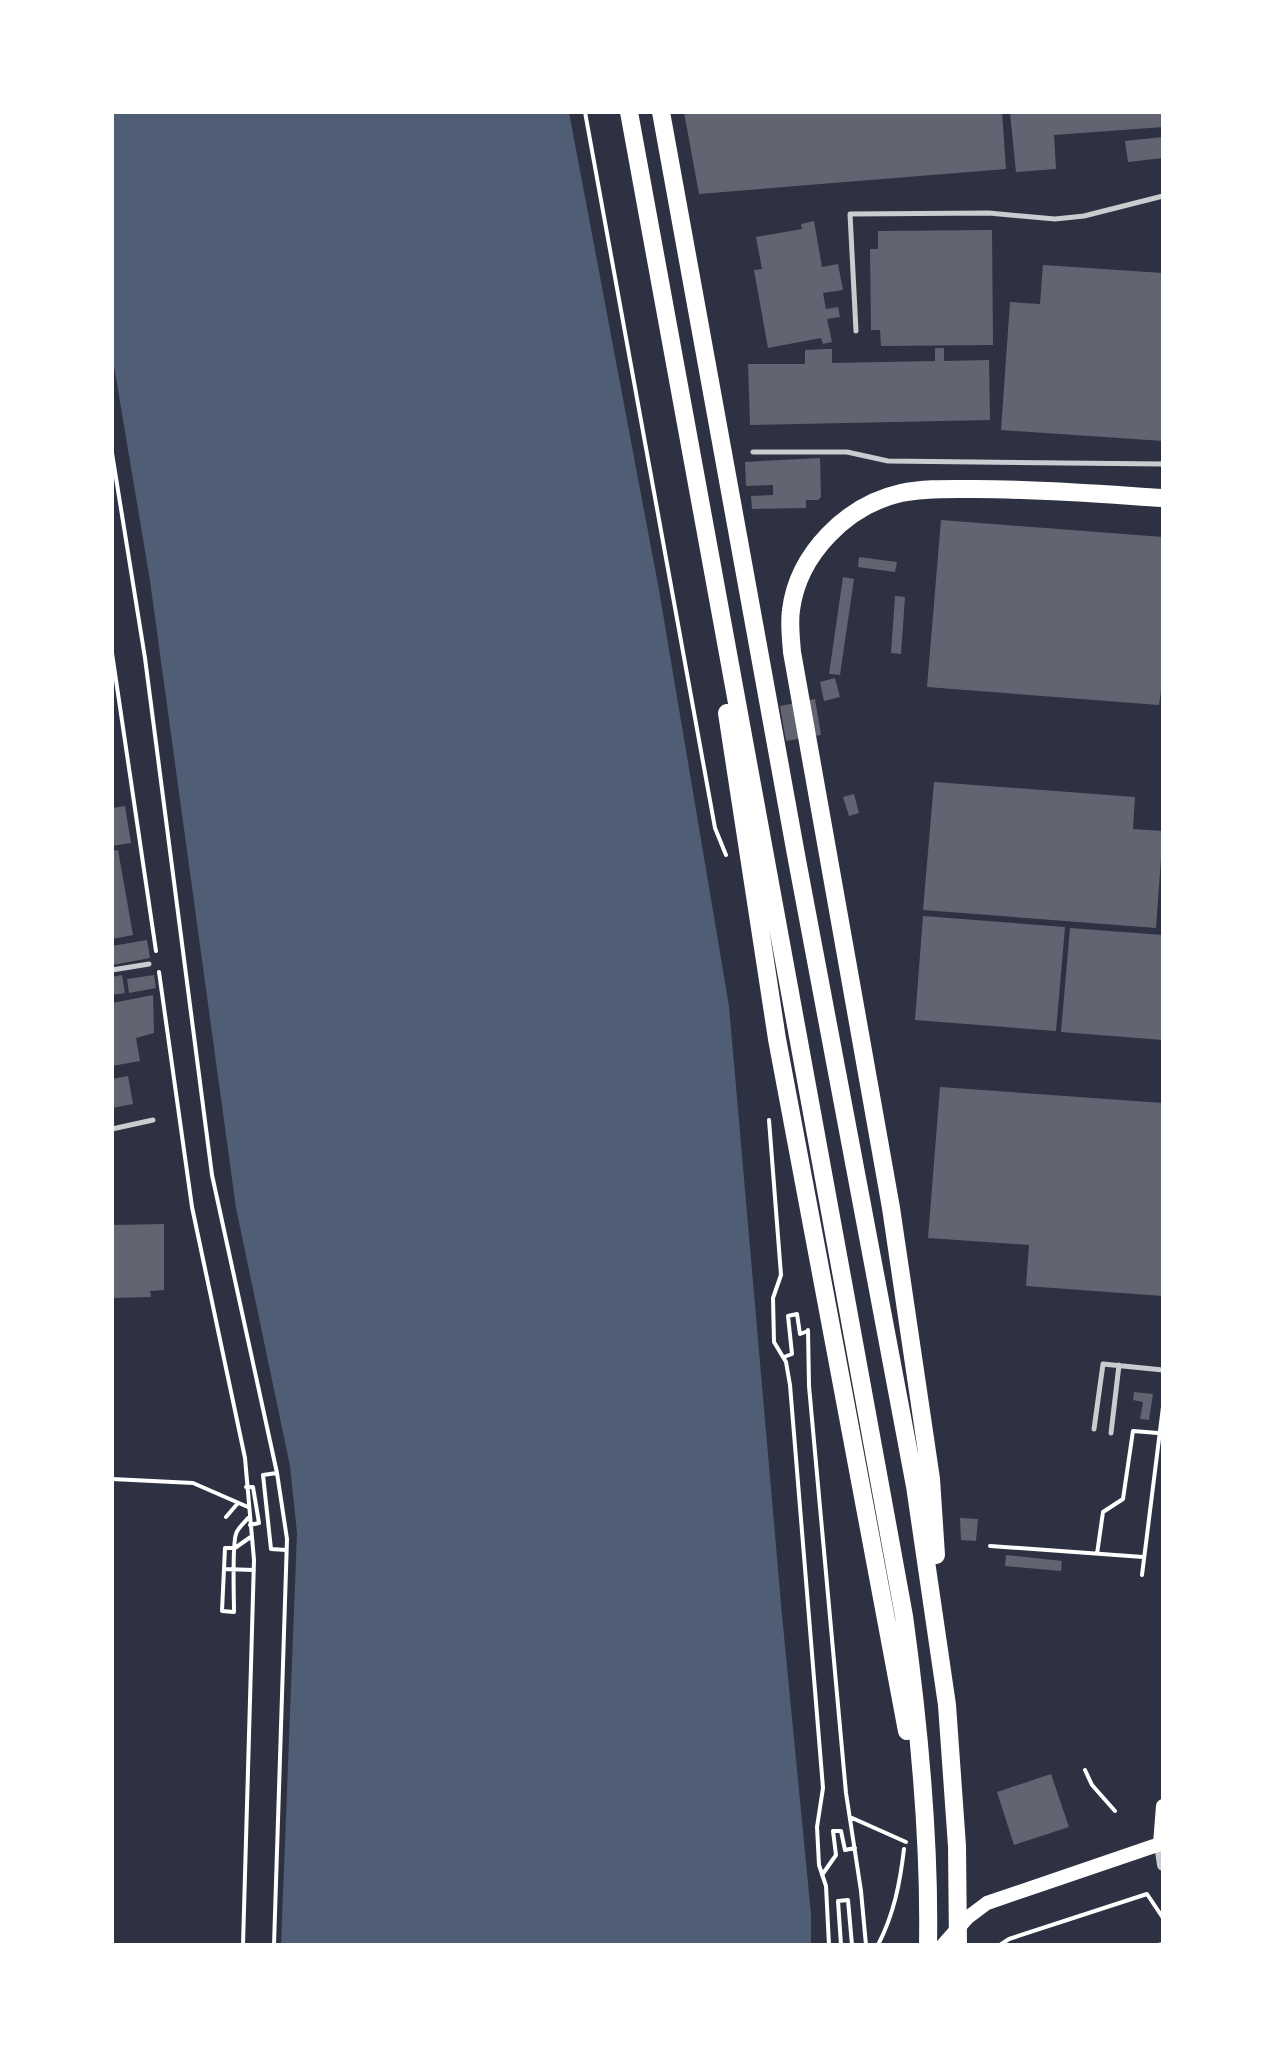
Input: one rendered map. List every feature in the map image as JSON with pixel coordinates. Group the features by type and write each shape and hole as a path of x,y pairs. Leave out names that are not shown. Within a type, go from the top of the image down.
{"highway":[{"path":"629,112 904,1616 924,1791 928,1945"},
{"path":"661,112 915,1486 947,1705"},
{"path":"958,1945 957,1846 931,1479 891,1208 792,652 791,610 814,550 840,523 868,506 901,493 947,489 1027,489 1163,498"},
{"path":"701,505 714,632 777,1039 912,1756 911,1841 920,1945"}],"main road":[{"path":"943,1945 967,1918 987,1903 1160,1844 1163,1806"}],"street":[{"path":"1160,1844 1163,1865"}],"lane":[{"path":"856,331 850,214 989,213 1055,219 1084,216 1163,196"},
{"path":"753,452 847,452 888,461 1163,464"},
{"path":"112,970 149,964"},
{"path":"112,1129 153,1120"},
{"path":"1094,1429 1103,1364 1163,1370"},
{"path":"1111,1433 1119,1365"}],"path":[{"path":"585,112 715,828 731,865"},
{"path":"112,453 145,658 212,1175 277,1473 287,1539 274,1945"},
{"path":"112,653 192,1207 245,1458 254,1570 243,1945"},
{"path":"768,1106 781,1275 773,1298 774,1342 783,1357 790,1385 823,1788 817,1827 826,1886 829,1945"},
{"path":"783,1357 792,1354 788,1316 797,1314 800,1334 808,1331"},
{"path":"1142,1575 1163,1407"},
{"path":"1097,1554 1103,1512 1123,1499 1133,1431 1158,1433"},
{"path":"277,1473 263,1475 264,1503 271,1549 286,1550"},
{"path":"112,1479 193,1483 248,1507"},
{"path":"246,1487 253,1487 259,1523 250,1525"},
{"path":"226,1517 238,1503"},
{"path":"256,1504 264,1503"},
{"path":"249,1516 236,1534 235,1548 234,1612 222,1611 225,1548 235,1548 252,1536"},
{"path":"990,1546 1143,1557"},
{"path":"224,1569 254,1570"},
{"path":"1085,1770 1092,1785 1115,1811"},
{"path":"850,1817 911,1841 890,1922 878,1945"},
{"path":"822,1875 836,1855 833,1831 841,1831 845,1850 855,1848"},
{"path":"1000,1945 1023,1934 1147,1894 1163,1918"},
{"path":"841,1945 838,1901 848,1900 852,1945"}],"water":[{"path":"112,112 569,112 659,590 729,1006 811,1914 811,1945 281,1945 297,1533 290,1466 236,1208 150,581 112,354"}],"building":[{"path":"684,112 1002,112 1006,169 699,194"},
{"path":"1163,112 1163,127 1054,135 1056,169 1016,172 1010,113"},
{"path":"1163,137 1163,158 1128,162 1125,141"},
{"path":"814,221 822,267 838,264 843,290 823,293 826,309 838,307 840,317 827,319 832,342 823,344 821,338 768,348 754,270 762,269 756,237 802,229 801,224"},
{"path":"992,230 993,345 881,346 880,330 871,330 870,249 878,249 878,231"},
{"path":"1043,265 1163,273 1163,441 1001,430 1010,302 1040,304"},
{"path":"935,348 944,348 944,361 989,360 990,420 750,425 748,364 805,364 805,350 826,349 832,349 832,363 935,361"},
{"path":"820,458 821,497 818,500 806,500 806,508 752,509 751,496 773,495 773,485 746,486 745,462"},
{"path":"941,520 1163,537 1163,677 1159,705 927,687"},
{"path":"859,557 897,562 895,572 858,567"},
{"path":"843,577 854,579 840,675 829,674"},
{"path":"895,596 905,597 901,654 891,653"},
{"path":"835,678 840,697 824,701 820,682"},
{"path":"815,699 821,735 786,741 780,706"},
{"path":"934,782 1135,797 1133,829 1163,831 1156,928 923,910"},
{"path":"854,794 859,813 849,816 843,797"},
{"path":"125,806 131,843 112,846 112,808"},
{"path":"118,850 133,935 112,939 112,851"},
{"path":"923,916 1065,927 1056,1031 915,1020"},
{"path":"1070,928 1163,935 1163,1040 1061,1032"},
{"path":"147,940 150,958 113,965 112,946"},
{"path":"122,975 125,993 112,995 112,977"},
{"path":"154,975 156,988 129,993 127,979"},
{"path":"153,995 154,1033 136,1038 140,1061 112,1066 112,1003"},
{"path":"128,1076 133,1104 112,1108 112,1079"},
{"path":"940,1087 1163,1103 1163,1296 1026,1286 1029,1245 928,1238"},
{"path":"164,1224 164,1290 150,1291 151,1297 112,1298 112,1225"},
{"path":"1134,1392 1153,1394 1149,1420 1140,1419 1143,1402 1133,1400"},
{"path":"960,1518 978,1519 976,1541 961,1540"},
{"path":"1006,1555 1062,1561 1061,1571 1005,1566"},
{"path":"1051,1774 1069,1827 1014,1845 997,1792"}]}
